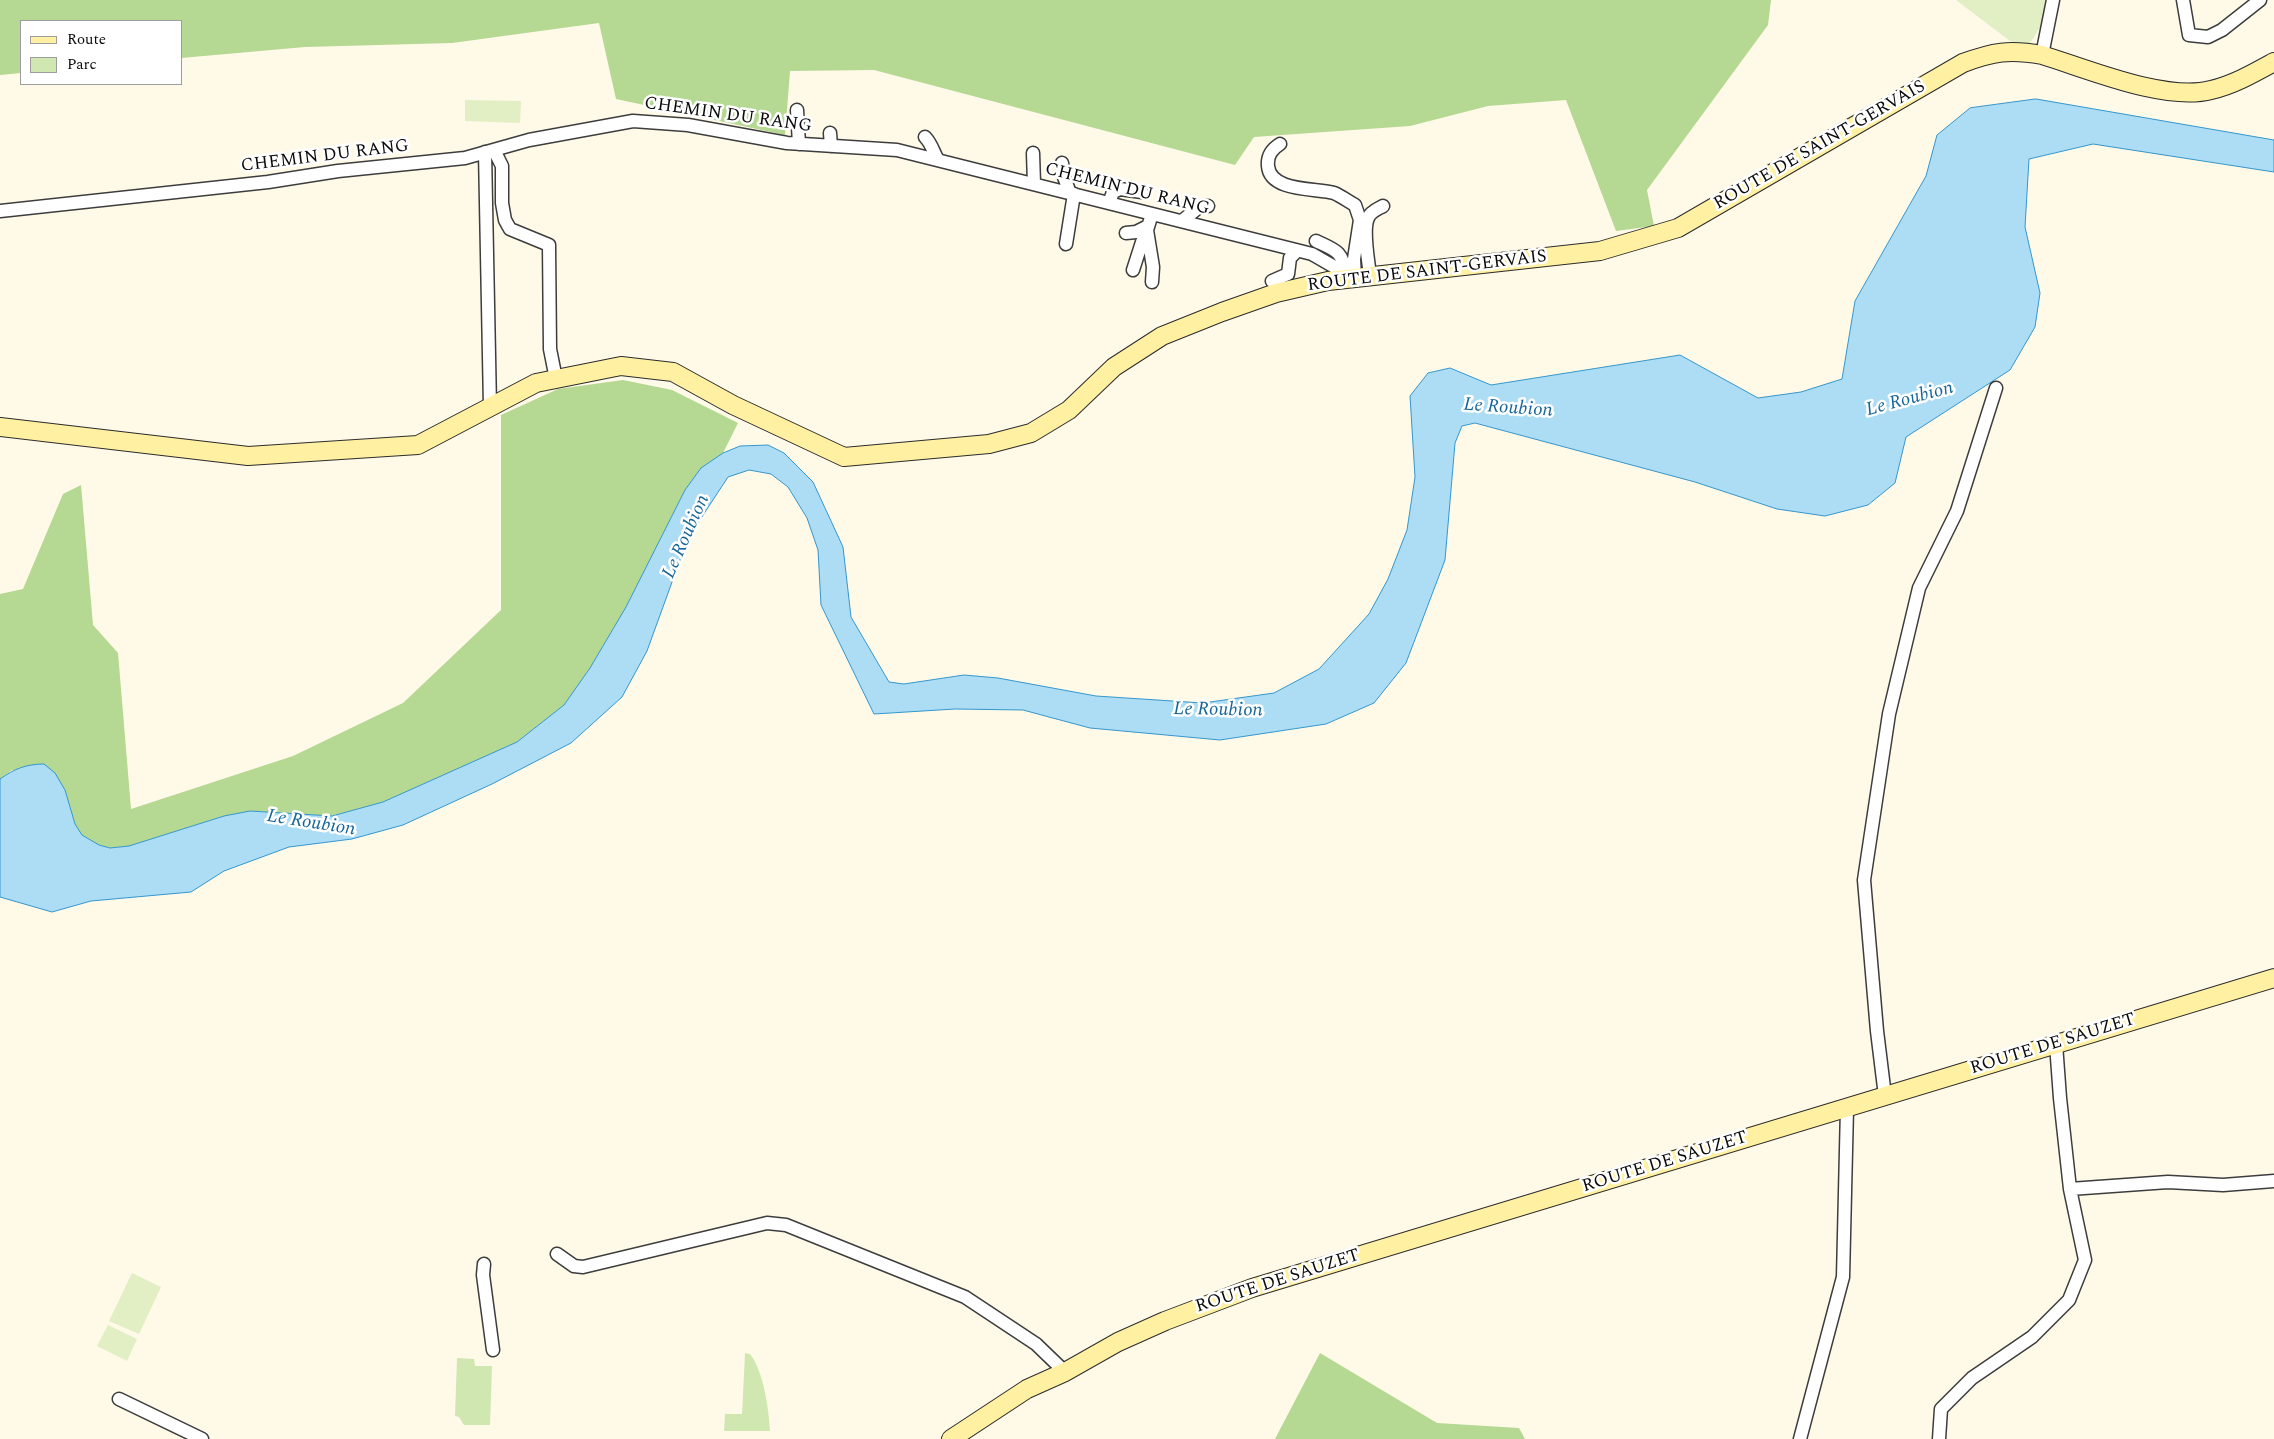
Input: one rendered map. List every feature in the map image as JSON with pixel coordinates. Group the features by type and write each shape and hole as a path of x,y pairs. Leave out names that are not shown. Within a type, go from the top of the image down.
{"street":[{"path":"2042,55 2053,0"},
{"path":"2183,0 2189,35 2208,37 2222,30 2260,0"},
{"name":"ROUTE DE SAINT-GERVAIS","path":"0,427 248,456 418,445 536,383 621,366 673,372 733,404 844,457 989,444 1031,433 1069,410 1114,367 1162,336 1276,293 1355,277 1600,251 1678,228 1963,63 1990,53 2026,52 2042,55 2152,89 2184,94 2210,90 2245,78 2274,62"},
{"path":"797,110 800,144"},
{"name":"CHEMIN DU RANG","path":"0,211 268,182 338,171 465,158 529,140 633,121 688,125 800,144 897,150 1109,203 1149,224 1182,221 1312,254 1355,277"},
{"path":"830,133 831,146"},
{"path":"925,137 931,143 932,151 938,160"},
{"path":"1280,144 1272,150 1268,160 1269,171 1276,180 1285,185 1334,194 1355,205 1360,220 1354,259 1355,277"},
{"path":"489,151 502,166 502,203 505,220 510,228 549,245 550,349 556,379"},
{"path":"489,151 490,407"},
{"path":"1033,152 1034,184"},
{"path":"1062,163 1064,177 1072,194 1066,244"},
{"path":"1109,203 1113,192 1120,189 1142,192"},
{"path":"1182,221 1199,207 1208,206"},
{"path":"1355,277 1366,236 1367,218 1372,212 1384,206"},
{"path":"1126,233 1136,232 1149,224"},
{"path":"1133,270 1149,224"},
{"path":"1149,224 1153,267 1152,282"},
{"path":"1316,241 1340,254 1355,277"},
{"path":"1272,281 1288,274 1290,258 1297,251"},
{"path":"1885,1096 1877,1031 1864,880 1889,714 1919,588 1957,511 1996,388"},
{"name":"ROUTE DE SAUZET","path":"971,1439 1066,1372 1118,1342 1165,1321 1252,1288 2274,978"},
{"path":"1939,1439 1941,1409 1972,1378 2032,1337 2069,1300 2084,1260 2070,1189 2056,1044"},
{"path":"1800,1439 1842,1277 1847,1108"},
{"path":"2070,1189 2168,1182 2223,1185 2274,1181"},
{"path":"557,1254 574,1266 583,1267 766,1223 786,1225 965,1297 1036,1344 1066,1372"},
{"path":"484,1264 482,1275 493,1350"},
{"name":"ROUTE DE SAUZET","path":"951,1439 1027,1389 1066,1372"},
{"path":"119,1399 202,1439"}],"green space":[{"path":"0,0 1771,0 1768,25 1647,190 1654,226 1616,231 1566,100 1488,106 1410,126 1254,137 1235,165 874,70 790,71 785,135 616,99 599,23 452,43 305,47 182,58 182,20 20,20 20,73 0,75"},
{"path":"1956,0 2052,0 2049,13 2029,45 2010,41"},
{"path":"465,100 521,101 520,123 465,121"},
{"path":"623,380 672,390 738,423 723,453 701,468 685,490 626,607 590,668 564,705 517,742 383,802 331,816 250,811 224,816 129,846 110,848 99,845 82,835 75,824 65,790 12,770 0,779 0,594 23,589 63,494 81,485 93,625 118,653 131,809 293,756 403,703 501,610 501,415 558,389"},
{"path":"132,1273 161,1287 139,1334 109,1321"},
{"path":"108,1325 137,1339 127,1361 97,1346"},
{"path":"745,1353 750,1354 755,1361 762,1380 767,1401 770,1431 724,1431 725,1414 742,1414"},
{"path":"1320,1353 1437,1423 1519,1428 1525,1439 1275,1439"},
{"path":"457,1358 474,1359 475,1366 492,1366 490,1425 464,1425 459,1417 455,1416"}],"water":[{"name":"Le Roubion","path":"2036,99 2274,140 2274,172 2093,144 2029,159 2025,227 2040,293 2035,327 2010,370 1906,437 1895,483 1868,505 1825,516 1777,509 1695,482 1475,423 1462,426 1455,443 1445,560 1406,663 1374,703 1326,724 1220,740 1090,728 1023,710 955,709 874,714 821,605 818,550 807,518 788,487 771,474 749,470 728,477 688,538 647,651 622,697 571,743 492,784 403,825 352,839 289,847 224,871 191,892 91,901 52,912 0,897 0,779 10,772 26,766 44,764 55,773 65,790 75,824 82,835 99,845 110,848 129,846 224,816 250,811 332,816 383,802 517,742 564,705 590,668 626,607 685,490 701,468 723,453 740,446 768,445 784,453 813,482 843,547 851,617 889,682 904,684 964,675 998,678 1096,696 1203,703 1274,693 1319,669 1369,614 1388,579 1407,530 1415,477 1410,396 1428,373 1450,368 1491,385 1680,355 1758,398 1801,392 1842,379 1855,301 1926,176 1937,135 1970,108"}]}
